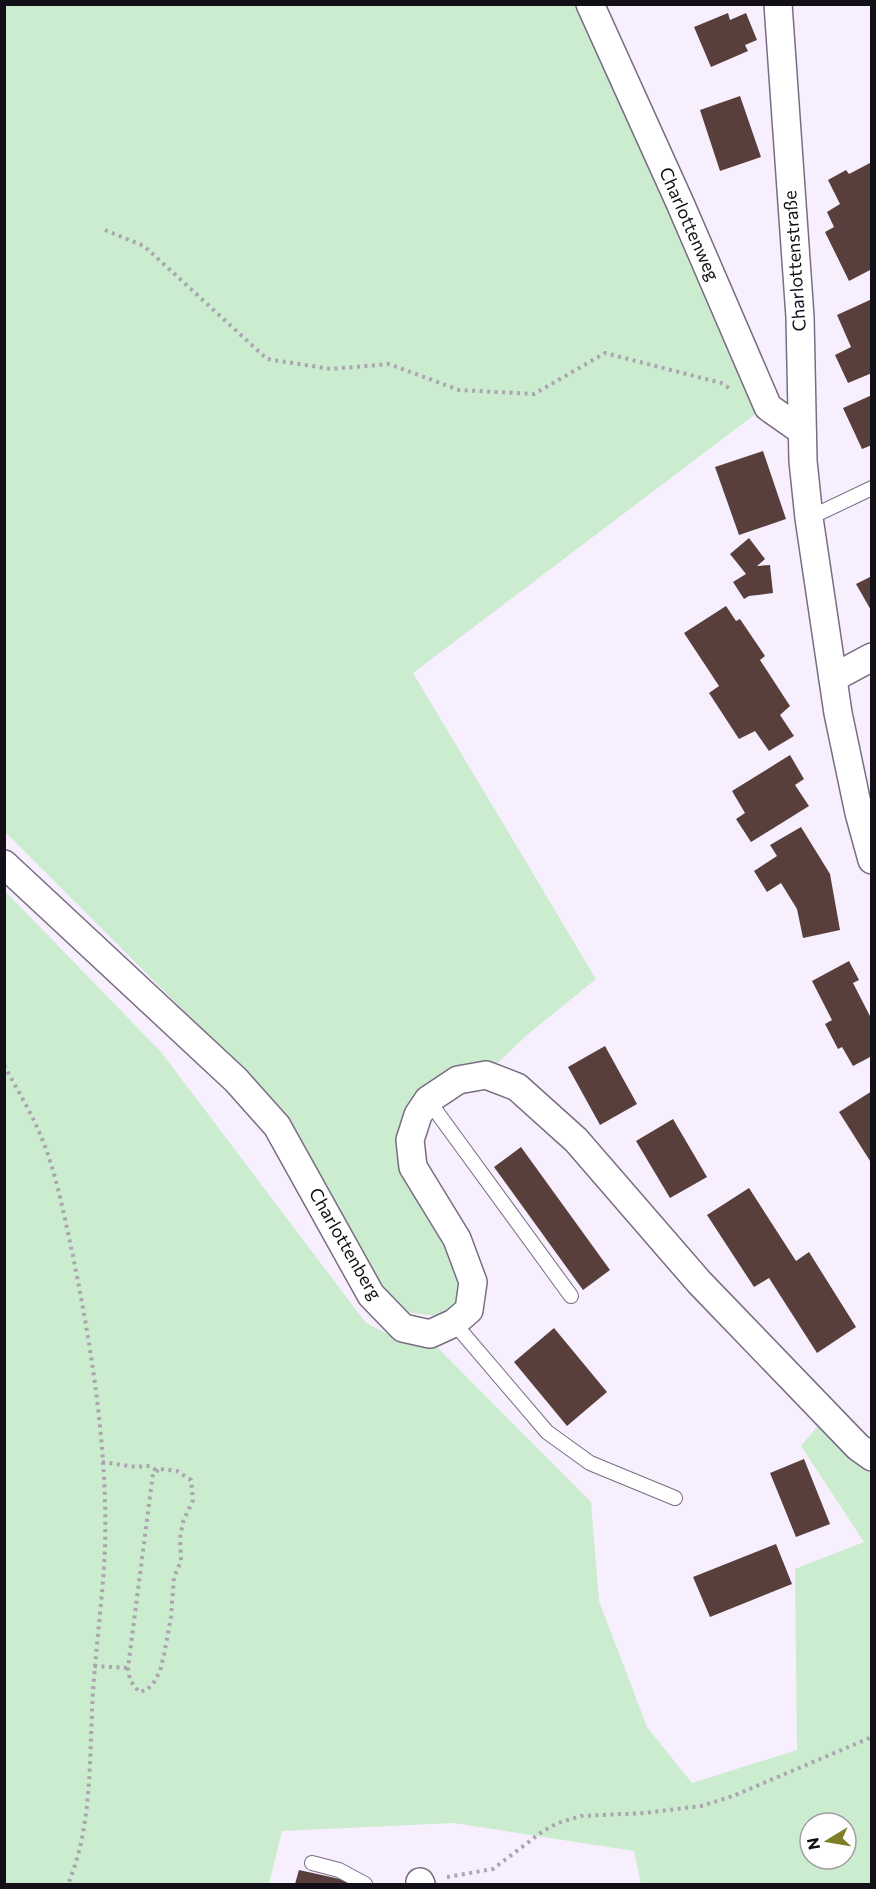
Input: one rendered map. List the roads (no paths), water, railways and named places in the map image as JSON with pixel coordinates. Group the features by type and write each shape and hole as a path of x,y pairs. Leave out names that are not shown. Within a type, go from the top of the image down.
{"street":[{"name":"Charlottenweg","path":"590,4 768,406 802,431"},
{"name":"Charlottenstraße","path":"778,4 800,317 802,431 809,518 848,765 872,860"},
{"path":"833,678 872,657"},
{"name":"Charlottenberg","path":"4,864 236,1080 277,1126 371,1295 404,1328 430,1334 454,1323"},
{"path":"454,1323 469,1310 473,1282 457,1239 413,1167 410,1140 418,1115 429,1100 458,1080 486,1075 517,1086 576,1140 699,1282 858,1447 872,1457"}],"lane":[{"path":"809,518 872,488"},
{"path":"429,1100 570,1296"},
{"path":"454,1323 547,1432 590,1463 675,1498"},
{"path":"312,1863 339,1870 365,1884"}]}
